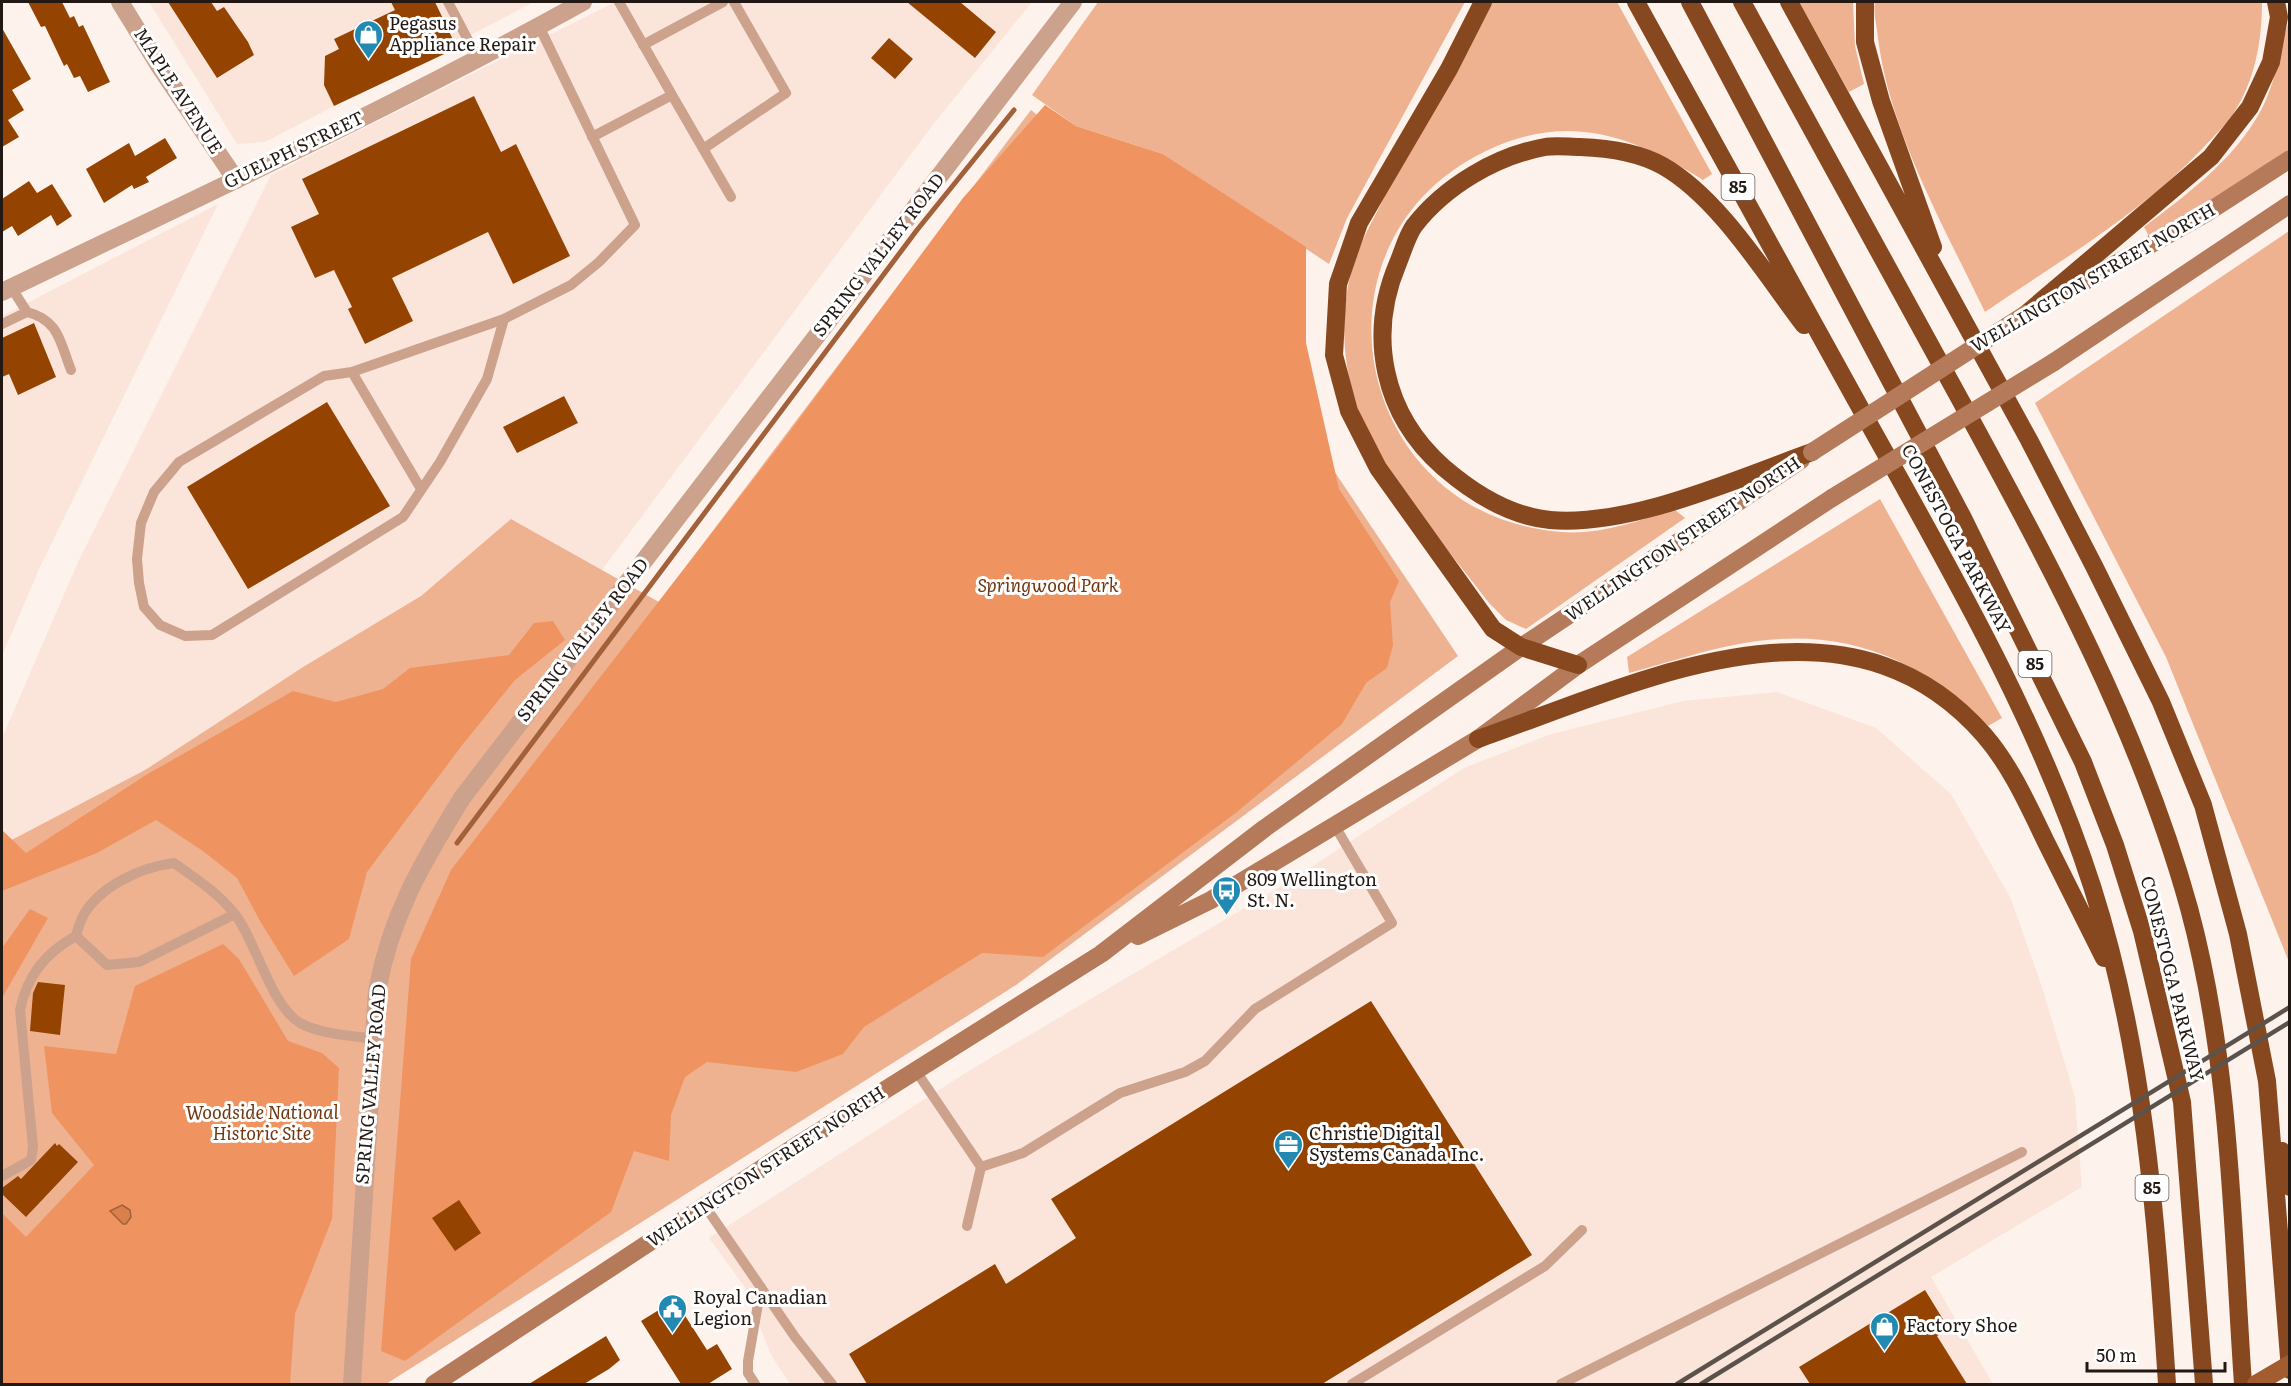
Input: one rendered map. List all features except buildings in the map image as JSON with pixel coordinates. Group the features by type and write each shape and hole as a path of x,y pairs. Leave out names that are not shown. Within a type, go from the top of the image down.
{"highway":[{"path":"1483,2 1449,69 1359,223 1338,284 1334,355 1349,411 1378,468 1493,629 1521,647 1578,665"},
{"name":"CONESTOGA PARKWAY","path":"1636,2 2013,690 2055,786 2092,886 2122,994 2146,1127 2167,1384"},
{"name":"CONESTOGA PARKWAY","path":"1690,2 1963,518 2083,762 2111,835 2142,930 2182,1102 2204,1384"},
{"name":"CONESTOGA PARKWAY","path":"1742,2 2001,474 2097,660 2159,818 2188,907 2210,997 2222,1086 2243,1384"},
{"path":"1789,2 1949,294 2094,566 2184,754 2203,805 2238,934 2289,1187"},
{"path":"1865,2 1865,42 1881,101 1949,294"},
{"path":"2026,314 2211,157 2250,107 2271,62 2279,17 2276,2"},
{"path":"1812,452 1637,511 1586,520 1550,520 1515,512 1465,487 1433,458 1408,428 1383,360 1382,324 1387,289 1413,228 1440,199 1483,168 1546,147 1612,148 1663,166 1709,201 1840,372"},
{"path":"1478,739 1613,688 1700,663 1772,650 1840,653 1880,664 1916,679 1954,703 1985,736 2022,791 2122,994"},
{"path":"2267,1081 2289,1370"}],"main road":[{"path":"2256,1384 2289,1364"}],"street":[{"name":"MAPLE AVENUE","path":"120,2 160,67 236,180"},
{"name":"GUELPH STREET","path":"6,289 236,180 478,59 583,2"},
{"name":"SPRING VALLEY ROAD","path":"352,1384 372,1039 384,954 403,901 462,798 1073,2"},
{"name":"WELLINGTON STREET NORTH","path":"434,1384 705,1206 1101,954 1265,828 1521,647 1812,452 2026,314 2205,214 2289,159"},
{"name":"WELLINGTON STREET NORTH","path":"1101,954 1210,900 1478,739 1578,665 1832,498 2054,362 2289,204"}],"lane":[{"path":"448,2 478,59"},
{"path":"620,2 731,197"},
{"path":"644,45 723,2"},
{"path":"703,149 786,93 734,2"},
{"path":"504,319 487,379 403,517 212,635 185,636 160,625 144,607 137,559 141,523 154,492 179,462 324,376 352,372 504,319 571,285 599,262 635,225 539,26"},
{"path":"592,137 672,95"},
{"path":"6,289 27,312 43,316 54,325 71,370"},
{"path":"2,324 27,312"},
{"path":"352,372 421,489"},
{"path":"981,1167 1023,1153 1120,1093 1185,1072 1205,1061 1255,1009 1392,923 1335,826"},
{"path":"2,1176 31,1160 33,1147 20,1010 24,993 36,968 57,946 76,936 83,915 102,892 154,865 174,863 208,887 235,914 283,1006 300,1022 329,1032 372,1039"},
{"path":"76,936 107,966 139,962 235,914"},
{"path":"916,1071 981,1167 967,1226"},
{"path":"1561,1384 2022,1152"},
{"path":"705,1206 832,1384"},
{"path":"1352,1384 1545,1266 1582,1230"},
{"path":"755,1384 748,1373 748,1361 761,1287"}],"shaded area":[{"path":"149,2 534,2 265,142 237,144"},
{"path":"615,2 1032,2 932,126 602,570 511,519 421,596 303,667 145,770 2,845 2,738 78,562 271,175"},
{"path":"218,204 39,569 2,656 2,316"},
{"path":"1777,692 1876,728 1951,794 2011,899 2042,987 2075,1097 2082,1187 1931,1277 1993,1384 790,1384 771,1355 744,1286 709,1238 967,1072 1280,887 1464,768 1548,735 1683,701"},
{"path":"122,1205 130,1210 131,1217 126,1224 123,1224 110,1211"}],"green space":[{"path":"1098,2 1465,2 1347,218 1329,264 1163,154 1076,126 1032,95"},
{"path":"1490,2 1617,2 1712,174 1703,180 1650,151 1598,134 1571,131 1544,133 1516,139 1486,151 1428,192 1390,244 1373,304 1374,365 1394,423 1431,474 1483,511 1551,531 1582,532 1614,528 1674,509 1685,518 1526,629 1506,620 1489,603 1405,495 1376,450 1365,428 1352,391 1345,352 1347,292 1357,253 1397,173 1467,52"},
{"path":"1799,2 1853,2 1855,46 1864,84 1849,92"},
{"path":"1875,2 2262,2 2261,31 2252,74 2241,101 2222,128 2203,148 2179,172 2126,215 1985,312 1936,213 1906,143 1884,73 1875,20"},
{"path":"2289,21 2289,149 2227,191 2149,236 2144,227 2213,171 2229,155 2256,120 2270,90"},
{"name":"Springwood Park","path":"1045,105 1076,126 1163,154 1306,247 1306,343 1339,489 1399,581 1390,602 1393,645 1387,668 1366,683 1342,724 1237,812 1043,957 982,953 864,1027 843,1054 796,1072 707,1062 685,1077 671,1115 669,1161 634,1151 611,1212 405,1361 381,1351 411,959 451,870 779,446 963,198"},
{"name":"Springwood Park","path":"1031,110 1290,321 1306,429 1458,656 1016,985 386,1384 2,1384 2,845 145,770 303,667 421,596 511,519 659,602"},
{"path":"2289,231 2289,962 2166,657 2035,403"},
{"path":"1880,499 2002,718 1988,726 1933,681 1905,664 1843,643 1811,639 1776,639 1739,644 1629,673 1627,657"},
{"path":"553,621 565,640 515,680 463,744 367,872 349,939 294,976 237,878 203,851 156,820 97,853 2,891 2,830 26,853 146,775 293,691 336,702 383,689 410,668 509,655 534,623"},
{"path":"30,909 48,918 2,998 2,948"},
{"name":"Woodside National Historic Site","path":"223,944 239,959 288,1041 322,1053 339,1068 332,1219 295,1314 290,1384 2,1384 2,1213 26,1237 94,1165 52,1113 44,1046 116,1054 135,986"}],"waterway":[{"path":"457,843 917,230 1014,110"}],"railway":[{"path":"1677,1384 2290,1007"},
{"path":"1701,1384 2290,1022"}],"place":[{"name":"Pegasus Appliance Repair","path":"368,60"},
{"name":"809 Wellington St. N.","path":"1226,916"},
{"name":"Christie Digital Systems Canada Inc.","path":"1288,1170"},
{"name":"Royal Canadian Legion","path":"672,1334"},
{"name":"Factory Shoe","path":"1885,1352"}]}
